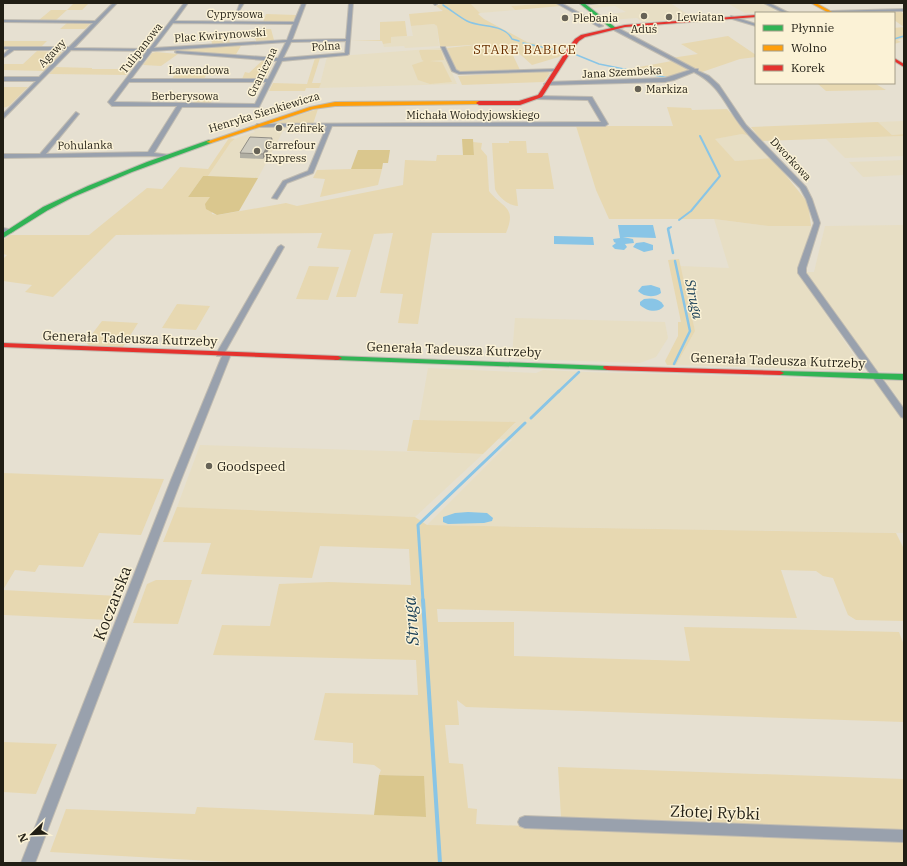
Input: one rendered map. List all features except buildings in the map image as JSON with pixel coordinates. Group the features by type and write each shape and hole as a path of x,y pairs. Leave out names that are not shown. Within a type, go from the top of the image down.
{"street":[{"name":"Agawy","path":"3,117 115,3"},
{"name":"Tulipanowa","path":"112,104 111,102 152,50 186,3"},
{"path":"238,10 242,3"},
{"name":"Graniczna","path":"257,106 289,40 304,3"},
{"name":"Polna","path":"279,59 347,54 351,3"},
{"path":"558,3 574,10 601,26"},
{"path":"574,10 584,5 597,3"},
{"path":"766,3 785,12"},
{"path":"813,3 831,12 904,9"},
{"path":"584,5 614,28"},
{"path":"899,6 904,9"},
{"path":"537,98 578,39 625,26 755,16"},
{"path":"731,17 755,25"},
{"path":"3,21 96,22"},
{"name":"Cyprysowa","path":"173,22 296,23"},
{"name":"Dworkowa","path":"614,28 657,52 708,77 717,86 744,126 803,187 809,199 817,223 802,268 802,273 877,376"},
{"name":"Plac Kwirynowski","path":"152,50 289,40 347,40"},
{"path":"3,48 152,50"},
{"path":"3,57 12,48"},
{"path":"443,48 454,71 459,73 557,70"},
{"name":"Plac Kwirynowski","path":"152,50 279,59"},
{"path":"895,60 904,66"},
{"name":"Jana Szembeka","path":"547,84 665,80 696,70"},
{"path":"3,79 40,79"},
{"name":"Lawendowa","path":"128,80 269,81"},
{"name":"Henryka Sienkiewicza","path":"6,232 72,195 168,156 259,125 327,105 506,104 520,103 537,98"},
{"name":"Michała Wołodyjowskiego","path":"259,125 605,124 590,98 537,98"},
{"name":"Berberysowa","path":"112,104 257,106"},
{"path":"150,154 180,106"},
{"path":"3,109 11,108"},
{"path":"41,156 76,114"},
{"path":"275,198 284,182 311,172 330,125"},
{"name":"Pohulanka","path":"3,156 150,154 168,156"},
{"name":"Koczarska","path":"28,863 223,354 281,247"},
{"name":"Generała Tadeusza Kutrzeby","path":"3,345 904,377"},
{"path":"877,376 904,415"},
{"name":"Złotej Rybki","path":"525,822 904,836"}],"shaded area":[{"path":"74,3 89,3 82,10 67,10"},
{"path":"445,3 470,3 480,13 478,14 484,19 527,42 565,50 559,57 532,65 512,47 509,47 520,70 466,73 456,70 447,48 485,44 440,47 437,26 434,24 411,26 409,14 443,11 436,6"},
{"path":"470,3 553,3 511,6 515,10 480,13"},
{"path":"553,3 561,6 515,10 511,6"},
{"path":"621,3 670,3 694,18 643,22 637,18 610,20 602,15 626,12 615,6 593,8 590,5"},
{"path":"727,3 763,3 775,9 774,11 745,13"},
{"path":"51,10 67,10 56,20 39,20"},
{"path":"900,11 904,14 904,27 895,21 895,12 878,12"},
{"path":"266,14 296,15 293,21 263,22"},
{"path":"405,21 407,36 391,37 391,43 383,44 382,41 351,41 380,40 380,22"},
{"path":"67,23 90,24 85,29 60,29"},
{"path":"434,24 437,26 439,46 405,48 404,46 384,47 383,44 391,43 391,37 413,36 411,26"},
{"path":"904,27 904,38 897,40 901,42 895,44 895,28"},
{"path":"271,29 274,40 256,41 253,30"},
{"path":"227,32 230,43 212,44 210,33"},
{"path":"728,36 755,54 755,57 740,59 702,72 671,58 698,54 681,44"},
{"path":"3,41 47,41 41,47 3,47"},
{"path":"242,44 235,56 163,50 235,46"},
{"path":"441,48 457,84 319,88 327,57"},
{"path":"420,50 441,50 444,60 429,61 442,62 452,82 430,84 418,80 412,65 424,61 422,60"},
{"path":"37,51 62,52 44,71 3,70 3,64 23,64"},
{"path":"152,53 178,54 161,66 143,65"},
{"path":"315,58 320,58 312,83 321,83 319,88 306,88 305,91 269,91 273,83 307,84"},
{"path":"263,60 273,63 266,78 242,79 245,72 249,73"},
{"path":"672,61 693,71 675,78 628,69"},
{"path":"56,67 131,69 127,75 49,74"},
{"path":"179,67 209,70 204,79 172,79"},
{"path":"546,71 550,73 544,82 462,85 458,76"},
{"path":"818,84 876,84 886,90 826,91"},
{"path":"3,87 28,87 9,106 3,108"},
{"path":"199,93 217,93 210,104 192,104"},
{"path":"667,107 691,108 692,110 727,109 751,136 742,134 715,139 735,161 772,158 808,203 811,226 768,226 714,219 609,219 596,190 576,126 673,126"},
{"path":"318,109 313,124 271,124"},
{"path":"904,121 904,134 892,135 878,122"},
{"path":"878,122 892,135 904,134 904,136 762,141 751,127"},
{"path":"266,126 288,126 285,131 283,131 258,178 208,176 231,142 237,138 255,132 253,130"},
{"path":"742,134 751,136 772,158 735,161 714,139"},
{"path":"904,136 904,156 845,158 826,139"},
{"path":"229,138 235,139 231,142 208,176 203,176 188,197 210,197 212,214 218,215 286,203 297,206 403,185 405,160 436,161 437,155 474,155 473,142 482,143 481,149 487,156 489,191 507,209 510,218 509,224 506,233 432,233 418,324 398,323 403,294 380,293 393,233 374,234 356,297 336,297 351,250 317,248 322,233 116,235 53,297 25,292 32,285 3,281 3,259 7,255 3,254 3,240 10,235 89,235 147,188 162,189 180,167 208,169"},
{"path":"462,139 473,139 474,155 463,155"},
{"path":"509,141 526,141 527,153 548,153 554,189 516,189 518,206 507,203 501,198 495,189 492,143 509,143"},
{"path":"358,150 390,150 388,163 383,163 382,169 351,169"},
{"path":"904,160 904,175 863,177 849,162"},
{"path":"382,169 378,185 320,197 325,179 313,178 317,170"},
{"path":"203,176 258,178 239,211 217,215 206,209 205,204 210,197 188,197"},
{"path":"714,219 768,226 811,226 800,271 802,279 862,367 857,371 676,365 695,331 680,266 729,268"},
{"path":"904,225 904,372 877,371 806,272 814,272 825,226"},
{"path":"679,259 695,331 676,365 667,365 665,361 678,336 678,322 681,322 668,260"},
{"path":"309,266 339,267 328,300 296,299"},
{"path":"177,304 210,306 196,330 162,328"},
{"path":"515,318 665,322 668,338 656,357 640,363 519,359 512,356"},
{"path":"102,321 138,323 123,347 89,346 86,342"},
{"path":"428,368 536,373 543,370 873,380 879,383 904,420 904,533 427,525 512,440 498,439 516,423 419,420"},
{"path":"885,380 904,381 904,407"},
{"path":"413,420 516,422 483,454 407,451"},
{"path":"200,445 483,454 415,517 177,507"},
{"path":"3,473 164,479 141,535 99,533 83,567 39,565 35,572 15,570 3,590"},
{"path":"177,507 415,517 427,525 896,533 904,549 904,621 856,620 848,615 833,578 823,576 816,571 781,570 797,618 437,609 438,622 514,622 514,656 690,661 684,627 899,632 904,645 904,722 466,707 457,700 459,725 445,725 449,763 463,764 468,808 477,809 476,824 904,842 904,863 246,863 50,852 66,809 195,814 197,807 425,817 423,776 379,775 381,770 374,765 353,763 353,743 314,740 325,693 418,695 416,660 213,655 222,625 270,626 279,584 329,582 411,585 409,549 320,546 312,578 201,574 211,543 163,542"},
{"path":"156,580 192,580 178,624 133,623 147,584"},
{"path":"3,590 118,596 109,620 4,615 3,617"},
{"path":"3,742 57,744 36,794 3,792"},
{"path":"558,767 904,779 904,831 561,817"},
{"path":"379,775 424,776 426,817 374,815"}],"water":[{"path":"618,225 653,225 656,238 623,237 633,239 634,243 625,244 627,247 624,250 615,249 612,246 616,243 613,239 620,238"},
{"path":"554,236 593,237 594,245 554,244"},
{"path":"644,242 653,245 653,250 644,252 633,247 636,243"},
{"path":"651,285 660,288 661,293 655,296 649,296 643,295 638,291 642,286"},
{"path":"644,299 658,300 664,306 655,311 645,309 640,305 640,302"},
{"path":"455,513 487,513 493,518 492,521 484,523 448,524 443,522 443,517"}],"waterway":[{"name":"Struga","path":"443,5 467,21 498,28 503,30 512,39 519,41"},
{"path":"895,39 904,36"},
{"name":"Struga","path":"523,43 561,51"},
{"name":"Struga","path":"572,53 599,64 669,78"},
{"name":"Struga","path":"679,220 691,211 720,176 700,136"},
{"name":"Struga","path":"668,229 673,253"},
{"name":"Struga","path":"674,364 690,331 675,261"},
{"name":"Struga","path":"558,392 579,372"},
{"name":"Struga","path":"531,418 559,391"},
{"name":"Struga","path":"423,601 418,525 525,423"},
{"name":"Struga","path":"423,600 440,863"}],"traffic: fast":[{"path":"581,3 614,28"},
{"path":"3,236 33,216 90,187 209,142"},
{"path":"338,358 607,368"},
{"path":"780,373 904,377"}],"traffic: slow":[{"path":"813,3 830,12"},
{"path":"209,142 312,108 335,104 479,103"}],"traffic: jam":[{"path":"479,103 520,103 540,96 570,49 577,40 583,36 625,26 755,16"},
{"path":"895,60 904,66"},
{"path":"3,345 338,358"},
{"path":"607,368 780,373"}],"place":[{"name":"Aduś","path":"644,16"},
{"name":"Lewiatan","path":"669,17"},
{"name":"Plebania","path":"565,18"},
{"name":"Markiza","path":"638,89"},
{"name":"Zefirek","path":"279,128"},
{"name":"Carrefour Express","path":"257,151"},
{"name":"Goodspeed","path":"209,466"}],"district":[{"name":"STARE BABICE","path":"525,49"}]}
